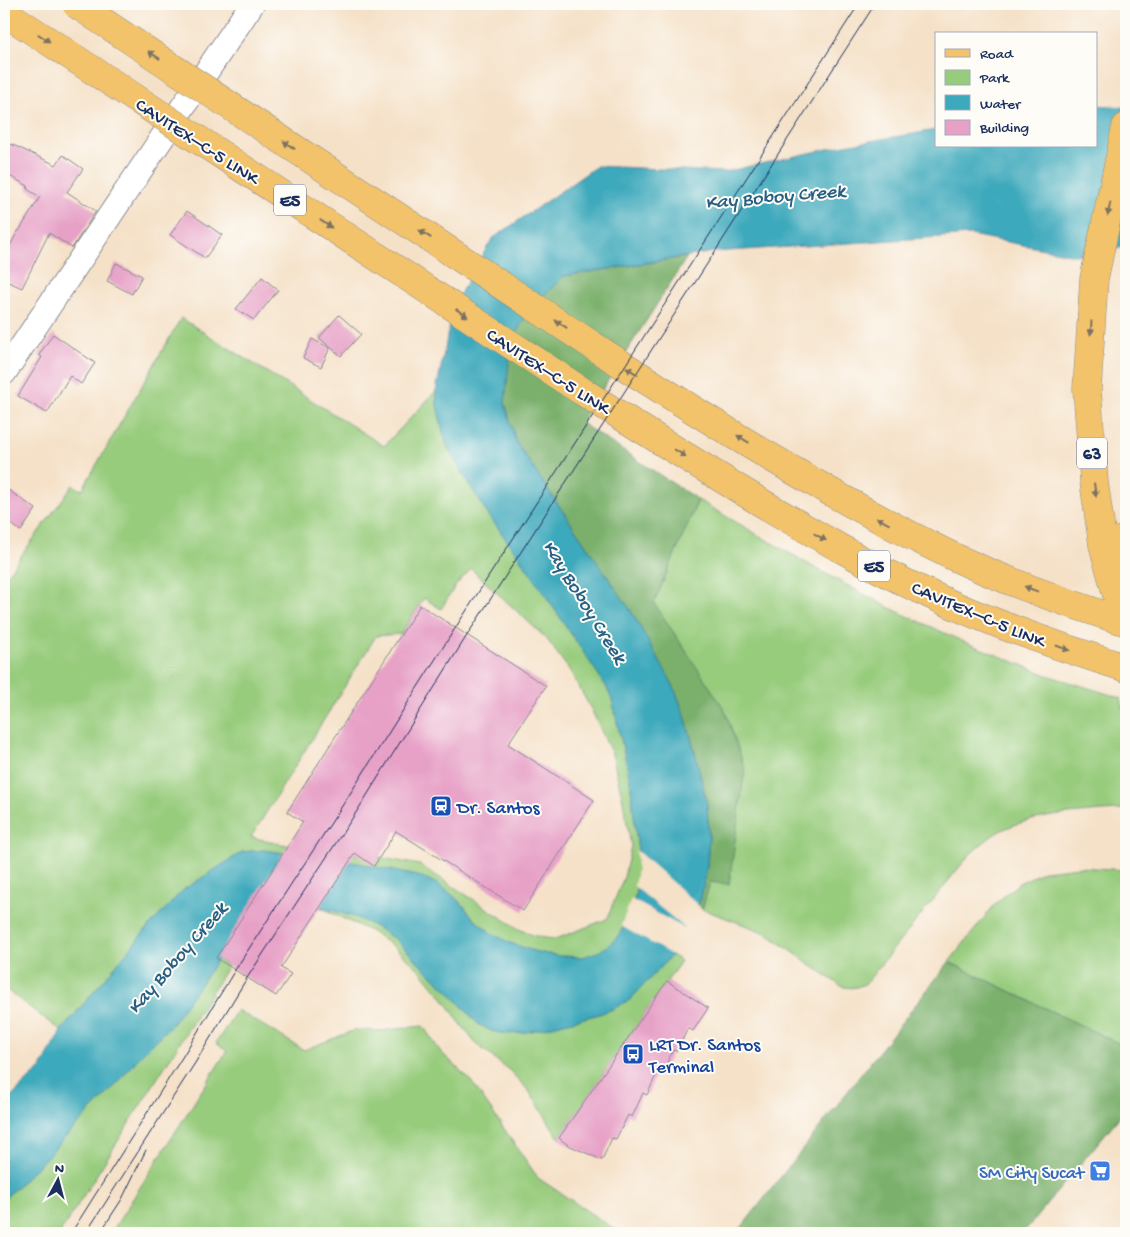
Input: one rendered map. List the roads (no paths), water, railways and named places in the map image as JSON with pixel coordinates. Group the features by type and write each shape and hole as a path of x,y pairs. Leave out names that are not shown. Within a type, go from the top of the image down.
{"main road":[{"name":"E5","path":"76,4 640,376 824,488 951,555 986,571 1061,601 1126,622"},
{"name":"CAVITEX–C-5 LINK","path":"4,12 577,388 779,513 887,574 936,597 1005,627 1080,654 1126,668"},
{"name":"63","path":"1126,127 1094,279 1087,389 1094,482 1114,542 1121,610 1126,622"}],"street":[{"path":"4,373 252,4"}],"water":[{"name":"Kay Boboy Creek","path":"1098,105 1126,107 1126,247 1075,255 971,235 714,252 564,276 529,310 511,342 505,403 516,442 631,611 673,685 686,719 707,804 709,838 707,866 701,898 693,918 671,956 630,1000 613,1009 536,1030 506,1034 491,1031 478,1024 451,994 395,939 355,917 317,906 235,932 172,1024 140,1056 116,1085 4,1199 4,1104 41,1068 61,1031 142,934 183,890 242,852 264,850 358,863 422,877 438,884 450,893 474,919 490,932 510,943 537,952 559,956 583,957 600,951 614,941 622,930 634,901 640,870 630,779 612,700 606,686 527,568 487,513 449,451 437,405 436,391 454,304 492,239 597,166 724,172 845,145 935,130 935,148 1098,148"}],"tram line":[{"path":"71,1233 235,970 859,4"},
{"path":"86,1233 247,978 359,808 466,637 875,4"},
{"path":"100,1233 122,1199 146,1150"}],"place":[{"name":"Dr. Santos","path":"441,806"},
{"name":"LRT Dr. Santos Terminal","path":"633,1054"},
{"name":"SM City Sucat","path":"1100,1171"}]}
